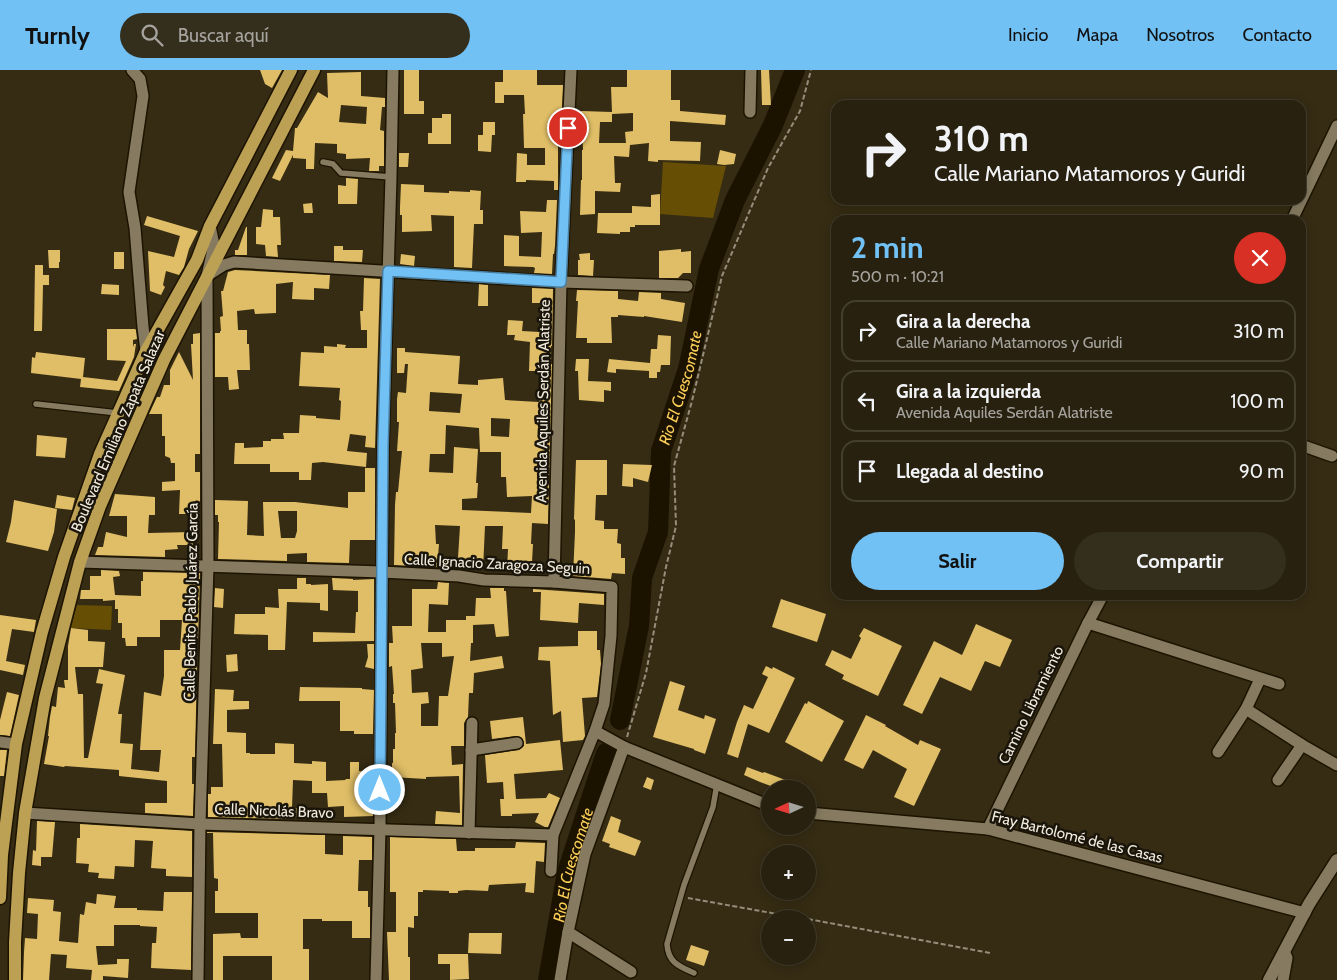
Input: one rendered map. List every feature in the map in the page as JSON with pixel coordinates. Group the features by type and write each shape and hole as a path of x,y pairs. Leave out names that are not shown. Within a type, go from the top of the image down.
{"main road":[{"name":"Boulevard Emiliano Zapata Salazar","path":"0,898 1,855 16,744 42,632 64,557 100,454 146,351 197,260 210,226 291,70"},
{"name":"Boulevard Emiliano Zapata Salazar","path":"15,980 15,942 25,813 45,698 80,562 100,506 164,360 314,70"},
{"path":"186,280 200,292"}],"street":[{"path":"132,70 140,79 143,96 129,192 135,228 146,351"},
{"path":"376,980 380,829 383,446 393,70"},
{"name":"Avenida Aquiles Serdán Alatriste","path":"554,582 561,282 571,70"},
{"path":"750,112 751,70"},
{"path":"1306,191 1337,126"},
{"name":"Calle Benito Pablo Juárez García","path":"198,980 200,824 208,566 207,276 214,245 210,226"},
{"path":"207,276 224,264 234,262 561,282 687,286"},
{"path":"1306,447 1332,456"},
{"name":"Calle Ignacio Zaragoza Seguin","path":"80,562 382,572 612,587 611,636 604,704 598,733"},
{"name":"Camino Libramiento","path":"988,829 1100,600"},
{"path":"1088,623 1280,684"},
{"path":"1218,752 1246,709 1260,679"},
{"path":"1246,709 1337,765"},
{"path":"469,833 472,723"},
{"path":"551,871 553,835 598,733 621,745 761,802"},
{"path":"0,742 16,744"},
{"path":"471,750 517,743"},
{"path":"560,980 585,854 621,745"},
{"path":"1278,780 1302,745"},
{"name":"Calle Nicolás Bravo","path":"25,813 200,824 553,835"},
{"name":"Fray Bartolomé de las Casas","path":"816,814 988,829 1305,913"},
{"path":"1269,980 1305,913 1337,860"},
{"path":"568,932 631,972"},
{"path":"1283,980 1287,958 1284,951"}],"lane":[{"path":"323,162 333,164 342,173 391,177"},
{"path":"36,404 118,413"},
{"path":"694,973 674,962 668,954 667,944 681,896 713,806 717,784"}],"path":[{"path":"621,745 646,673 666,567 676,526 674,466 692,401 722,276 768,168 800,111 811,70"},
{"path":"681,896 761,911"},
{"path":"816,921 990,952"}],"shaded area":[{"path":"663,162 726,166 713,218 660,214"},
{"path":"77,605 112,606 111,630 71,628"}],"building":[{"path":"260,70 282,70 272,88 265,84"},
{"path":"404,70 419,70 419,101 424,101 424,114 404,114"},
{"path":"503,70 537,70 537,85 563,85 562,111 559,111 558,190 554,190 554,181 526,180 526,182 516,182 517,153 527,154 527,165 545,165 545,148 524,148 524,95 504,95 504,103 495,103 495,82 503,82"},
{"path":"627,70 671,70 671,100 680,100 680,111 726,115 725,125 670,121 670,141 701,142 700,161 648,161 649,143 630,145 629,157 614,156 615,183 621,183 620,192 595,191 595,214 580,215 583,150 582,126 580,126 581,111 612,112 611,87 627,87","holes":["633,113 633,131 625,132 626,143 599,143 600,122 612,122 612,114"]},
{"path":"761,70 769,70 771,105 762,105"},
{"path":"361,72 361,96 385,98 385,107 382,107 380,130 384,131 384,166 379,166 379,171 369,171 370,158 346,159 346,154 337,153 337,144 315,143 314,169 306,169 306,159 293,158 293,155 280,181 272,178 286,150 293,151 295,128 297,128 318,92 328,98 327,73","holes":["341,105 367,107 366,124 339,122"]},
{"path":"442,114 451,114 451,144 428,144 428,133 432,133 432,118 442,118"},
{"path":"483,122 495,122 495,135 492,135 491,152 478,151 478,135 483,135"},
{"path":"720,150 736,154 734,164 717,164"},
{"path":"399,153 409,153 408,167 399,167"},
{"path":"346,178 358,179 357,204 338,204 338,185 346,186"},
{"path":"401,184 424,185 424,192 481,191 480,210 483,210 483,224 474,224 472,268 454,267 454,216 431,215 432,231 402,232 402,215 400,215"},
{"path":"660,194 660,225 635,225 635,227 630,227 630,232 620,232 620,234 597,233 598,213 632,213 632,206 651,207 651,195"},
{"path":"547,200 557,200 552,274 534,273 535,268 533,267 504,266 504,235 519,236 519,256 541,257 542,232 521,233 520,211 546,212"},
{"path":"312,203 313,213 304,213 303,204"},
{"path":"263,209 273,210 273,217 280,217 281,245 277,245 278,257 266,256 265,245 256,244 256,227 261,227"},
{"path":"147,216 198,231 179,275 166,271 163,285 165,287 161,295 150,291 148,251 174,257 180,236 144,225"},
{"path":"246,227 247,255 235,255 235,250 238,250"},
{"path":"334,246 343,246 343,250 363,250 362,262 334,261"},
{"path":"681,249 681,252 691,251 691,273 683,273 678,278 659,278 659,251"},
{"path":"48,250 60,250 59,268 49,268"},
{"path":"114,252 124,252 124,269 114,269"},
{"path":"590,253 590,260 594,260 593,276 578,275 579,254"},
{"path":"401,254 415,256 414,266 400,264"},
{"path":"35,265 43,265 43,275 49,275 49,285 43,285 42,331 34,331"},
{"path":"235,270 330,275 329,289 314,288 314,300 292,299 293,282 276,284 276,313 255,314 254,309 237,311 238,330 247,330 250,370 237,370 239,389 229,390 228,377 215,377 215,333 220,333 221,331 220,317 223,316 221,291 223,291 228,272"},
{"path":"364,278 380,279 375,448 365,447 366,436 350,434 347,451 367,453 366,467 323,462 312,463 311,480 299,480 299,472 270,472 270,464 234,464 235,443 244,443 244,448 263,447 263,441 284,439 283,433 299,433 300,415 340,420 340,388 299,386 301,352 324,353 324,346 337,347 337,344 346,345 345,348 367,348 367,330 361,330 360,311 363,311"},
{"path":"102,284 119,285 119,295 101,294"},
{"path":"479,284 488,285 488,306 478,306"},
{"path":"532,288 553,289 548,524 532,523 532,562 529,561 528,570 507,569 508,549 502,549 503,526 485,526 483,569 394,565 395,505 402,451 397,451 399,422 397,422 397,399 398,392 406,393 408,364 405,364 404,373 397,373 397,348 405,348 405,352 460,356 458,384 478,385 478,380 503,378 505,400 539,402 539,371 529,371 530,342 514,340 515,335 507,335 508,320 523,321 522,331 540,332 540,303 532,303","holes":["430,392 462,394 460,413 429,411","491,418 510,419 509,437 491,436","446,425 479,428 480,452 501,452 501,477 506,477 507,497 532,496 531,513 462,510 462,499 477,498 478,449 454,447 453,473 429,472 430,454 445,454","435,525 460,526 458,558 438,557 439,544 436,544"]},
{"path":"577,290 618,291 618,299 638,301 639,292 661,293 661,299 685,303 682,322 644,316 618,315 618,317 611,317 612,343 587,343 587,338 576,338"},
{"path":"107,329 136,330 137,339 133,340 133,347 136,344 134,357 119,391 80,387 81,379 31,373 32,357 35,358 36,352 85,358 83,377 117,381 126,361 107,360"},
{"path":"200,333 200,454 195,454 195,472 200,472 200,514 179,514 180,490 162,491 162,482 175,481 175,463 171,463 170,458 165,456 165,436 162,436 162,414 149,414 157,397 160,397 164,385 170,385 170,370 179,352 193,380 191,344 193,344 193,334"},
{"path":"658,335 671,336 670,365 661,365 660,372 657,372 657,378 649,378 649,371 616,369 616,373 607,372 609,359 650,363 651,349 657,349"},
{"path":"576,359 589,359 588,381 611,382 611,391 604,390 604,402 579,400 578,371 575,371"},
{"path":"37,435 67,438 65,458 36,456"},
{"path":"576,460 607,460 607,495 596,495 595,520 604,521 604,529 618,529 617,543 621,544 621,558 625,558 625,574 612,573 611,579 573,576"},
{"path":"623,464 652,465 648,482 633,478 633,487 622,486"},
{"path":"365,468 375,468 375,540 350,540 349,563 307,562 307,553 287,554 287,561 218,559 219,522 218,515 215,515 215,500 248,501 247,535 264,536 263,502 295,502 348,508 348,492 365,492","holes":["278,511 297,511 295,538 281,538"]},
{"path":"115,494 155,497 155,515 149,515 148,533 193,532 193,545 177,545 178,549 165,550 165,557 95,555 98,547 103,547 106,532 127,537 127,516 109,516"},
{"path":"57,495 75,498 72,510 55,508"},
{"path":"14,500 57,509 54,532 48,551 6,542"},
{"path":"101,570 119,571 120,576 113,577 115,595 141,596 143,572 200,573 198,638 195,638 195,666 197,666 195,757 192,757 192,784 194,784 193,816 145,813 145,803 167,803 167,781 119,776 119,770 44,764 52,706 56,707 58,687 65,688 64,680 68,680 68,646 71,628 88,630 88,641 105,642 103,667 75,667 78,694 83,694 84,758 88,758 103,684 96,683 99,669 125,675 118,714 122,714 120,743 133,744 131,769 159,772 161,750 140,750 144,692 161,696 164,676 164,650 180,650 182,620 160,620 160,637 137,637 137,646 126,646 125,638 122,638 122,623 118,623 118,609 115,609 115,600 80,599 81,590 90,590 90,576 101,576"},
{"path":"297,578 306,578 306,584 311,585 328,584 328,611 320,610 320,603 287,602 285,650 268,650 268,635 234,634 235,614 265,614 265,607 279,608 278,589 297,589"},
{"path":"332,578 374,579 374,641 313,642 313,632 355,633 358,591 333,590"},
{"path":"438,582 449,583 448,605 429,604 428,632 446,632 446,620 466,620 466,616 475,616 476,598 491,598 490,588 504,588 504,591 506,591 509,636 496,637 494,624 473,625 470,661 502,656 504,668 474,673 473,693 469,693 468,717 464,723 464,746 451,746 452,765 463,764 462,825 435,824 436,811 460,813 459,776 426,777 426,779 392,777 393,749 395,749 396,733 392,666 389,667 389,643 393,643 392,626 412,626 412,589 437,589","holes":["421,643 442,643 442,657 454,656 448,696 439,696 438,726 421,726 421,704 429,703 428,692 412,693 411,670 423,668"]},
{"path":"215,588 224,589 223,608 214,607"},
{"path":"533,589 604,594 604,605 579,603 578,623 540,620 541,592 533,592"},
{"path":"781,599 826,614 817,642 772,627"},
{"path":"0,615 36,620 34,632 12,629 6,661 25,665 23,675 0,670"},
{"path":"976,624 1012,640 1000,667 985,661 971,691 940,677 922,714 903,705 934,641 962,655"},
{"path":"864,628 902,646 878,696 842,679 844,675 825,665 832,650 851,659 861,638 859,636"},
{"path":"578,631 597,631 597,650 600,650 601,664 597,697 582,698 585,736 583,740 563,742 561,711 553,715 550,661 538,660 539,647 578,646"},
{"path":"367,644 374,644 374,669 365,667 368,657"},
{"path":"237,654 238,671 227,672 226,655"},
{"path":"766,666 772,669 773,667 795,678 769,733 748,724 738,758 727,754 744,705 753,709 768,677 762,674"},
{"path":"670,681 685,686 678,710 704,719 705,715 716,719 705,754 653,737"},
{"path":"300,687 362,688 374,690 373,734 354,734 354,731 340,731 340,701 299,701"},
{"path":"215,689 234,690 233,701 249,701 249,709 227,710 227,732 246,733 246,753 275,754 275,743 294,744 294,763 312,764 312,761 326,762 326,781 350,779 350,762 359,762 359,771 367,772 367,782 373,782 373,816 344,817 344,806 328,807 327,793 312,793 312,781 293,780 292,808 309,808 309,817 293,817 293,819 208,817 208,794 211,794 211,787 223,787 222,744 213,744"},
{"path":"7,692 19,695 10,736 0,735 0,720"},
{"path":"808,701 844,721 822,762 785,742 805,703 807,704"},
{"path":"866,715 918,745 920,740 941,749 914,806 894,797 907,769 873,750 863,769 844,760"},
{"path":"523,717 526,744 560,740 563,770 514,774 516,799 546,798 549,793 560,798 548,827 535,822 539,813 501,816 500,799 504,799 503,782 487,783 485,755 519,750 524,746 522,738 516,736 492,739 490,721"},
{"path":"0,750 7,750 4,776 0,776"},
{"path":"747,767 786,780 761,780 761,782 744,775"},
{"path":"647,777 654,780 651,790 643,787"},
{"path":"611,816 621,820 618,832 641,841 635,856 609,847 610,844 602,841"},
{"path":"37,821 55,822 52,857 41,857 41,866 32,865 33,850 36,851"},
{"path":"80,824 192,831 192,877 166,876 166,869 151,868 153,841 135,840 134,867 115,866 114,879 98,878 99,873 88,872 89,864 76,863 77,838 80,838"},
{"path":"207,832 325,835 325,854 343,855 343,836 372,837 372,860 359,860 358,891 368,891 370,938 352,938 352,921 303,919 303,949 309,949 309,980 272,980 272,956 223,956 223,980 213,980 213,934 240,933 241,938 258,938 258,913 215,913 215,891 218,891 218,879 214,878 213,833"},
{"path":"390,837 456,839 457,851 475,851 475,848 515,848 516,842 545,843 544,862 536,861 534,893 525,892 526,883 489,885 488,891 466,890 458,891 458,893 449,893 449,891 423,890 423,892 418,892 418,916 414,916 414,928 408,927 410,980 389,980 387,932 396,932 396,892 390,892"},
{"path":"164,892 192,892 191,970 151,968 152,943 156,943 157,927 114,925 114,946 96,946 98,965 117,964 117,959 129,959 128,978 103,976 103,980 91,980 92,970 66,968 67,955 51,954 49,980 23,980 25,938 37,939 38,914 27,913 28,898 54,900 53,911 61,912 59,941 78,943 80,914 84,915 86,902 96,904 97,894 116,896 114,908 163,911"},
{"path":"469,933 502,933 501,954 468,953"},
{"path":"691,945 709,951 704,966 686,960"},
{"path":"438,954 468,954 469,979 450,980 450,964 438,964"}],"waterway":[{"name":"Rio El Cuescomate","path":"620,720 639,626 642,578 658,532 661,451 688,369 709,269 735,200 773,125 795,70"},
{"name":"Rio El Cuescomate","path":"548,980 567,872 606,753"}],"route":[{"path":"380,790 383,446 388,271 561,282 568,128"}]}
